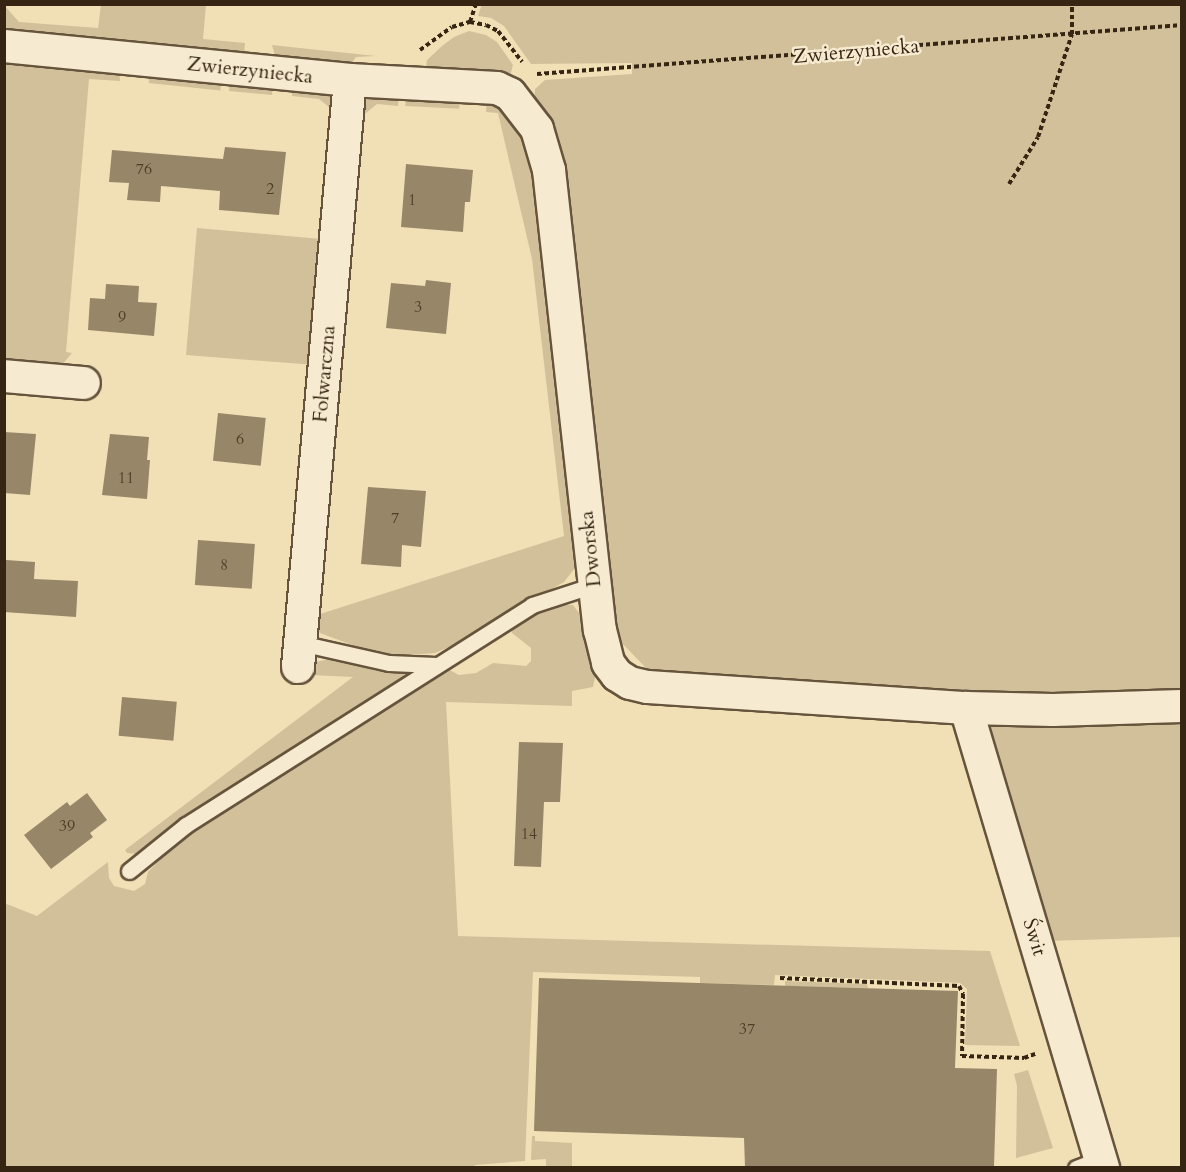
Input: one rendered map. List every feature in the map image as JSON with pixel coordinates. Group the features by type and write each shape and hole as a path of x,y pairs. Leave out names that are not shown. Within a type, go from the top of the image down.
{"street":[{"name":"Zwierzyniecka","path":"4,46 350,80 497,88"},
{"name":"Folwarczna","path":"299,655 350,80"},
{"name":"Dworska","path":"497,88 514,99 537,129 549,170 594,585 608,663 617,675 630,682 648,687 966,708 1053,710 1182,706"},
{"path":"4,375 84,383"},
{"name":"Świt","path":"966,708 1067,1044 1093,1165"}],"lane":[{"path":"129,871 186,825 532,605 594,585"},
{"path":"299,655 436,665"}],"path":[{"path":"470,22 476,4"},
{"path":"1009,184 1038,137 1072,34 1072,4"},
{"path":"398,82 412,57 429,42 452,27 470,22 486,25 498,31 525,67"},
{"name":"Zwierzyniecka","path":"530,75 1182,25"},
{"path":"780,978 959,986 963,994 962,1056 1024,1058 1067,1044"}],"shaded area":[{"path":"482,4 1181,5 1180,697 963,697 648,670 618,639 609,617 534,104 535,89 545,80 632,74 632,63 531,64 504,26 491,18 478,16"},
{"path":"4,5 19,22 98,28 101,5 206,5 203,39 245,43 244,55 5,33"},
{"path":"469,31 486,35 497,42 513,65 510,76 490,79 426,67 427,60 442,46 454,37"},
{"path":"272,45 376,56 356,57 351,64 337,67 282,62 275,56"},
{"path":"4,58 119,69 120,81 89,79 66,352 72,353 61,366 5,361"},
{"path":"150,71 222,79 220,90 149,83"},
{"path":"230,78 273,85 272,95 229,91"},
{"path":"293,86 333,92 336,99 316,365 186,355 197,228 321,239 334,111 319,99 292,96"},
{"path":"399,93 398,106 377,104 360,118 363,97"},
{"path":"406,94 460,97 459,109 405,106"},
{"path":"487,100 512,114 534,157 578,564 564,582 449,647 435,653 398,656 360,648 320,633 316,626 317,615 564,536 532,259 498,113 486,112"},
{"path":"558,605 573,605 582,617 591,644 596,672 593,687 572,691 572,706 446,702 458,936 990,951 1020,1046 965,1045 967,989 960,983 775,975 774,985 700,983 700,977 533,972 525,1161 475,1165 474,1168 5,1167 4,903 37,916 108,862 109,878 114,886 134,891 145,884 148,872 170,849 210,818 444,667 459,675 476,673 493,663 526,666 531,661 531,648 512,633 511,629 533,613"},
{"path":"333,658 377,671 406,672 407,675 256,772 137,854 127,853 125,850 353,677 311,675 312,663"},
{"path":"1181,720 1181,937 1045,941 987,733 989,727 995,724"},
{"path":"785,981 867,984 868,988 785,986"},
{"path":"1028,1070 1053,1148 1016,1158 1017,1086 1014,1074"},
{"path":"532,1136 535,1136 535,1141 572,1143 572,1167 546,1167 546,1159 531,1160"}],"building":[{"path":"225,147 286,152 279,215 219,210 220,191 161,186 160,202 127,200 129,183 109,182 112,150 223,159"},
{"path":"406,164 473,170 470,202 465,202 463,232 401,227"},
{"path":"426,280 451,283 446,334 386,328 391,283 425,286"},
{"path":"106,284 139,286 138,302 157,303 154,336 88,330 90,298 105,299"},
{"path":"218,413 266,418 261,466 213,461"},
{"path":"4,432 36,434 30,495 4,493"},
{"path":"110,434 149,437 147,499 102,495"},
{"path":"368,487 426,491 421,547 402,545 401,567 361,564"},
{"path":"198,540 255,544 252,589 195,585"},
{"path":"6,560 35,562 34,579 78,581 76,617 4,612"},
{"path":"122,697 177,702 173,741 119,736"},
{"path":"519,742 563,743 560,802 544,802 541,867 514,866"},
{"path":"87,793 107,820 90,833 93,837 51,869 24,835 67,802 70,806"},
{"path":"539,978 958,991 955,1068 997,1069 994,1167 745,1167 744,1138 534,1131"}]}
